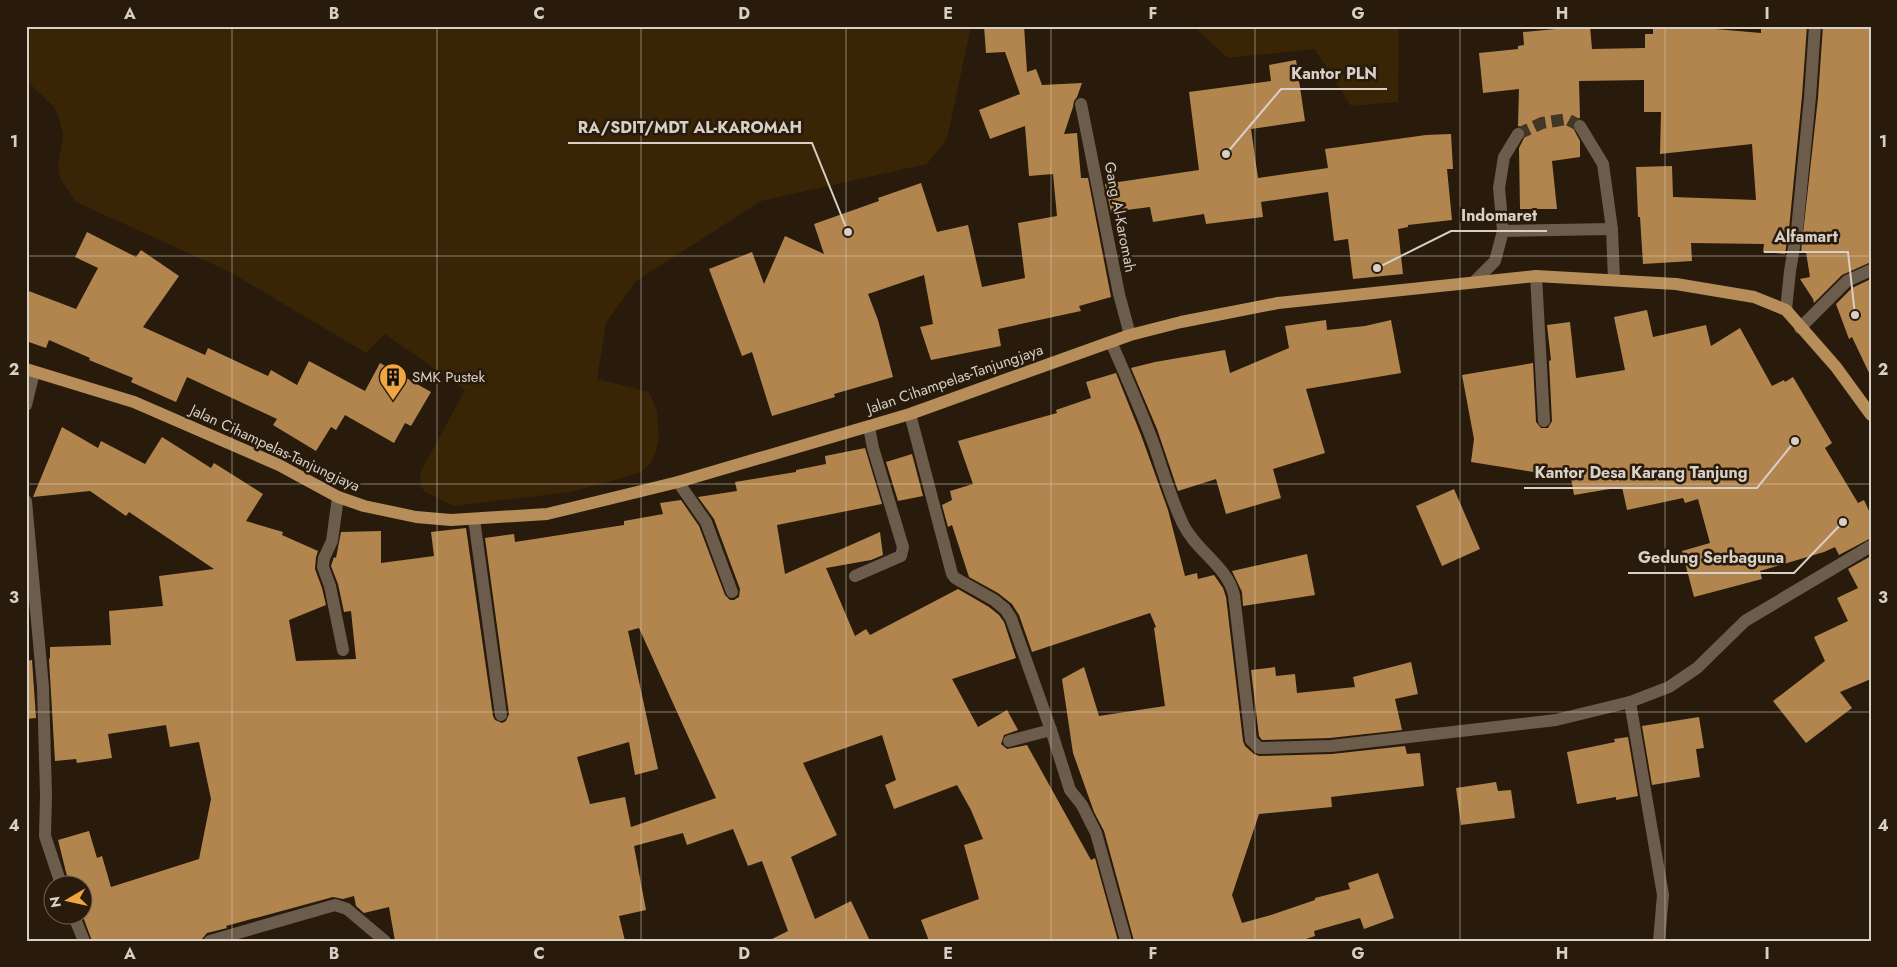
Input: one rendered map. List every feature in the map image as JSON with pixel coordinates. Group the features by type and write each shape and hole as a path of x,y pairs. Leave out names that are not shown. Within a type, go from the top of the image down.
{"main road":[{"name":"Jalan Cihampelas-Tanjungjaya","path":"30,370 134,402 280,465 338,497 364,506 416,517 451,520 547,514 678,482 910,414 1130,335 1209,316 1278,303 1536,276 1676,284 1754,297 1786,310"},
{"path":"1786,310 1836,367 1871,415"}],"street":[{"path":"1786,310 1790,270 1798,230 1810,97 1814,26"},
{"name":"Gang Al-Karomah","path":"1080,104 1119,294 1130,335"},
{"path":"1580,126 1604,164 1612,229 1614,280"},
{"path":"1474,282 1495,261 1504,231 1499,188 1504,157 1518,134"},
{"path":"1504,231 1612,229"},
{"path":"1800,328 1847,281 1871,270"},
{"path":"1536,276 1544,421"},
{"path":"1111,342 1140,407 1183,525 1206,555 1231,582 1251,740 1259,748 1331,746 1556,720 1630,702 1669,687 1697,668 1745,621 1871,546"},
{"path":"26,405 30,370"},
{"path":"910,414 952,574 955,578 1005,608 1011,618 1070,790 1082,805 1096,833 1126,941"},
{"path":"855,576 893,561 901,556 903,547 873,448 869,427"},
{"path":"678,482 706,522 732,592"},
{"path":"338,497 332,541 324,558 323,567 330,586 342,650"},
{"path":"26,501 43,687 46,795 45,836 58,874"},
{"path":"474,518 501,715"},
{"path":"1630,702 1663,895 1659,941"},
{"path":"1009,741 1051,730"},
{"path":"210,941 335,905 347,909 385,941"},
{"path":"77,924 84,941"}],"shaded area":[{"path":"26,26 971,26 947,139 927,164 761,201 635,282 606,323 597,379 649,392 657,411 659,439 656,452 650,464 639,473 571,492 454,506 425,492 421,487 420,473 465,390 385,334 366,353 230,272 76,202 60,178 58,165 63,136 60,121 54,107 26,80"},
{"path":"1193,26 1399,26 1398,102 1351,106 1315,49 1228,58"}],"building":[{"path":"984,26 1024,26 1027,72 1036,69 1042,85 1082,83 1074,101 1064,134 1077,133 1081,178 1088,178 1111,297 1079,306 1081,311 998,329 1001,346 931,360 920,327 933,324 924,275 868,294 878,320 893,377 834,394 835,397 772,416 752,352 742,356 709,269 752,252 764,284 785,236 824,254 814,224 879,201 878,198 921,183 937,232 968,225 982,287 1025,278 1018,223 1057,216 1053,174 1029,176 1025,126 990,139 979,110 1020,94 1005,52 986,53"},
{"path":"1590,26 1592,49 1645,48 1645,34 1653,34 1653,26 1681,26 1761,33 1761,26 1807,26 1802,96 1785,254 1763,252 1764,244 1691,243 1692,261 1643,264 1640,217 1638,217 1636,167 1672,166 1673,197 1756,200 1752,144 1660,154 1661,112 1644,112 1644,80 1579,81 1580,118 1575,119 1572,126 1580,141 1580,157 1552,161 1557,209 1520,209 1519,148 1526,134 1523,127 1518,126 1519,89 1483,93 1479,53 1518,49 1518,46 1524,45 1523,32"},
{"path":"1823,26 1871,26 1871,262 1842,275 1814,303 1800,279 1810,277 1806,252 1801,252 1818,98"},
{"path":"1296,60 1305,121 1251,129 1258,178 1328,168 1325,149 1426,135 1451,134 1453,169 1447,169 1452,220 1408,225 1408,227 1398,229 1403,274 1353,279 1348,239 1334,241 1328,192 1261,202 1263,217 1206,224 1204,214 1153,222 1150,207 1111,212 1105,184 1199,170 1189,92 1271,81 1269,65"},
{"path":"87,232 136,257 141,250 179,276 143,327 205,355 208,348 268,376 271,370 297,385 309,361 365,391 380,363 431,392 411,426 405,423 394,443 345,415 336,430 331,427 316,451 273,425 277,419 187,377 176,402 131,382 133,378 89,360 90,358 49,340 46,348 26,341 26,290 76,309 98,268 75,257"},
{"path":"1871,279 1871,377 1852,337 1849,339 1836,304 1852,288"},
{"path":"1647,310 1653,337 1706,325 1711,346 1740,328 1772,386 1793,377 1832,443 1825,448 1858,503 1864,500 1871,515 1871,538 1839,555 1835,547 1760,571 1762,579 1694,597 1682,551 1710,543 1698,499 1685,503 1683,498 1627,510 1622,487 1574,495 1571,478 1471,462 1474,439 1462,375 1533,363 1536,422 1541,428 1548,428 1552,421 1549,361 1551,360 1547,325 1570,322 1576,378 1625,370 1614,317"},
{"path":"1326,320 1327,330 1365,326 1391,320 1401,373 1306,389 1325,453 1273,469 1281,498 1226,514 1216,479 1178,491 1157,429 1131,368 1225,350 1230,373 1289,348 1285,326"},
{"path":"1116,373 1168,510 1185,576 1197,573 1198,579 1214,575 1223,588 1226,597 1245,746 1259,756 1332,754 1405,746 1407,754 1420,753 1424,786 1331,797 1332,807 1259,814 1232,895 1242,923 1315,900 1315,898 1350,889 1348,883 1378,873 1394,918 1364,929 1360,918 1314,931 1315,936 1300,941 1134,941 1104,831 1094,812 1073,753 1062,679 1084,667 1099,716 1165,706 1154,628 1156,627 1150,613 1032,652 1019,615 1012,604 998,593 969,577 952,525 948,527 942,505 952,500 950,491 973,484 958,441 1057,413 1056,410 1091,398 1086,382"},
{"path":"62,427 98,448 101,441 145,464 162,437 211,468 214,463 263,494 246,521 283,532 282,535 318,551 315,569 326,605 289,620 296,661 356,659 351,611 344,612 338,584 331,566 334,557 336,558 341,532 381,531 381,563 434,556 431,532 466,528 493,716 495,720 502,723 506,721 509,714 485,538 514,534 515,542 624,525 624,521 663,514 660,503 681,500 699,526 725,595 730,600 734,600 739,597 740,589 714,519 698,497 737,491 735,482 796,472 796,470 826,464 825,456 865,448 882,504 777,525 785,574 880,532 883,555 871,560 826,568 855,636 866,629 870,635 958,589 999,615 1004,622 1016,658 952,679 978,727 1007,710 1018,730 1004,735 1001,744 1007,749 1027,745 1091,860 1095,858 1118,941 929,941 921,920 979,899 964,845 983,839 971,810 957,785 894,809 885,785 896,780 882,735 803,763 837,835 791,857 815,919 851,901 870,941 768,941 788,931 762,861 748,866 733,829 687,845 683,833 634,846 646,910 619,916 625,941 395,941 389,907 364,913 356,906 354,896 343,899 333,897 226,926 227,928 207,933 202,939 196,941 92,941 86,924 92,924 92,874 66,874 58,840 89,831 97,858 102,856 111,887 199,859 211,799 199,742 170,747 166,725 108,734 112,758 77,763 76,759 55,761 49,659 50,647 111,645 109,611 163,606 159,576 214,569 129,512 126,516 90,491 33,497","holes":["639,628 716,798 631,827 625,797 590,804 577,757 629,742 635,775 658,769 628,631"]},
{"path":"912,454 923,496 898,501 886,462"},
{"path":"1454,489 1480,549 1442,566 1416,506"},
{"path":"1307,554 1315,595 1243,606 1242,592 1232,571"},
{"path":"1871,556 1871,679 1840,692 1852,708 1806,743 1773,701 1825,661 1814,637 1848,621 1837,598 1858,588 1848,569"},
{"path":"32,660 36,718 26,719 26,661"},
{"path":"1411,662 1418,694 1395,699 1402,730 1330,738 1262,740 1259,736 1251,670 1275,667 1276,676 1295,674 1297,693 1355,687 1353,677"},
{"path":"1699,717 1704,748 1696,749 1700,777 1652,785 1642,726"},
{"path":"1628,737 1638,796 1616,800 1616,797 1577,804 1567,752 1615,742 1614,739"},
{"path":"1496,782 1498,791 1511,790 1515,818 1461,825 1456,788"}],"tunnel":[{"path":"1518,134 1542,123 1567,119 1580,126"}],"place":[{"name":"Kantor PLN","path":"1226,154"},
{"name":"RA/SDIT/MDT AL-KAROMAH","path":"848,232"},
{"name":"Indomaret","path":"1377,268"},
{"name":"Alfamart","path":"1855,315"},
{"name":"SMK Pustek","path":"393,401"},
{"name":"Kantor Desa Karang Tanjung","path":"1795,441"},
{"name":"Gedung Serbaguna","path":"1843,522"}]}
